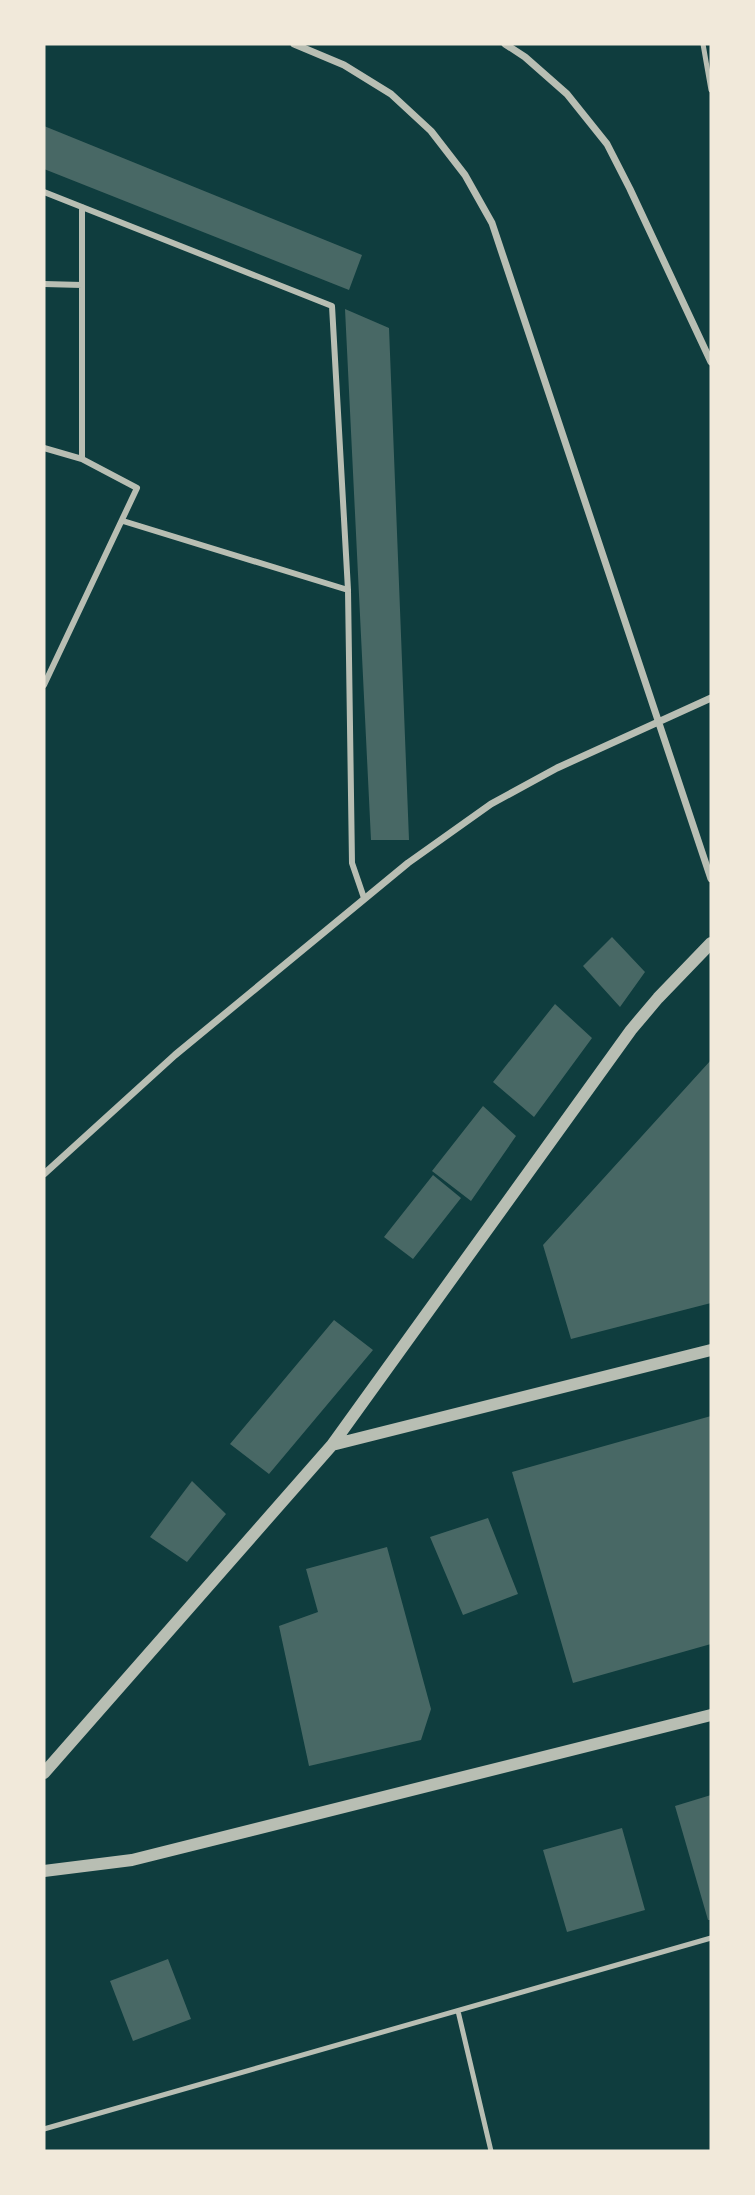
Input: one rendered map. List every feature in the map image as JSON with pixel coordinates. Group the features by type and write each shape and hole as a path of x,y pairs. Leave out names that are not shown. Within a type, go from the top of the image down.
{"street":[{"path":"294,44 344,65 391,94 432,131 466,175 492,223 711,879"},
{"path":"505,44 525,57 567,94 607,144 711,362"},
{"path":"44,192 332,306 348,590 352,863 364,898"},
{"path":"82,207 82,459"},
{"path":"44,284 82,285"},
{"path":"44,448 82,459 137,488 44,684"},
{"path":"123,521 348,590"},
{"path":"44,1174 175,1055 408,863 491,804 557,768 711,698"},
{"path":"44,1773 332,1445 631,1030 711,943"},
{"path":"332,1445 711,1350"},
{"path":"44,1871 132,1860 711,1715"}],"lane":[{"path":"703,44 711,90"},
{"path":"44,2129 711,1938"},
{"path":"458,2011 491,2151"}],"building":[{"path":"44,126 362,255 349,290 44,169"},
{"path":"345,309 389,328 409,840 371,840"},
{"path":"612,937 645,972 620,1007 583,966"},
{"path":"555,1004 592,1038 534,1117 493,1082"},
{"path":"711,1060 711,1303 571,1339 543,1245"},
{"path":"483,1106 516,1136 471,1201 432,1171"},
{"path":"433,1175 461,1198 413,1259 384,1237"},
{"path":"334,1320 373,1350 269,1474 230,1444"},
{"path":"711,1416 711,1644 573,1683 512,1472"},
{"path":"192,1481 226,1514 187,1562 150,1537"},
{"path":"488,1518 518,1594 463,1615 430,1537"},
{"path":"387,1547 431,1709 421,1740 309,1766 279,1626 318,1612 306,1569"},
{"path":"711,1795 711,1920 708,1920 675,1806"},
{"path":"622,1828 645,1910 567,1932 543,1850"},
{"path":"168,1959 191,2019 133,2041 110,1981"}]}
